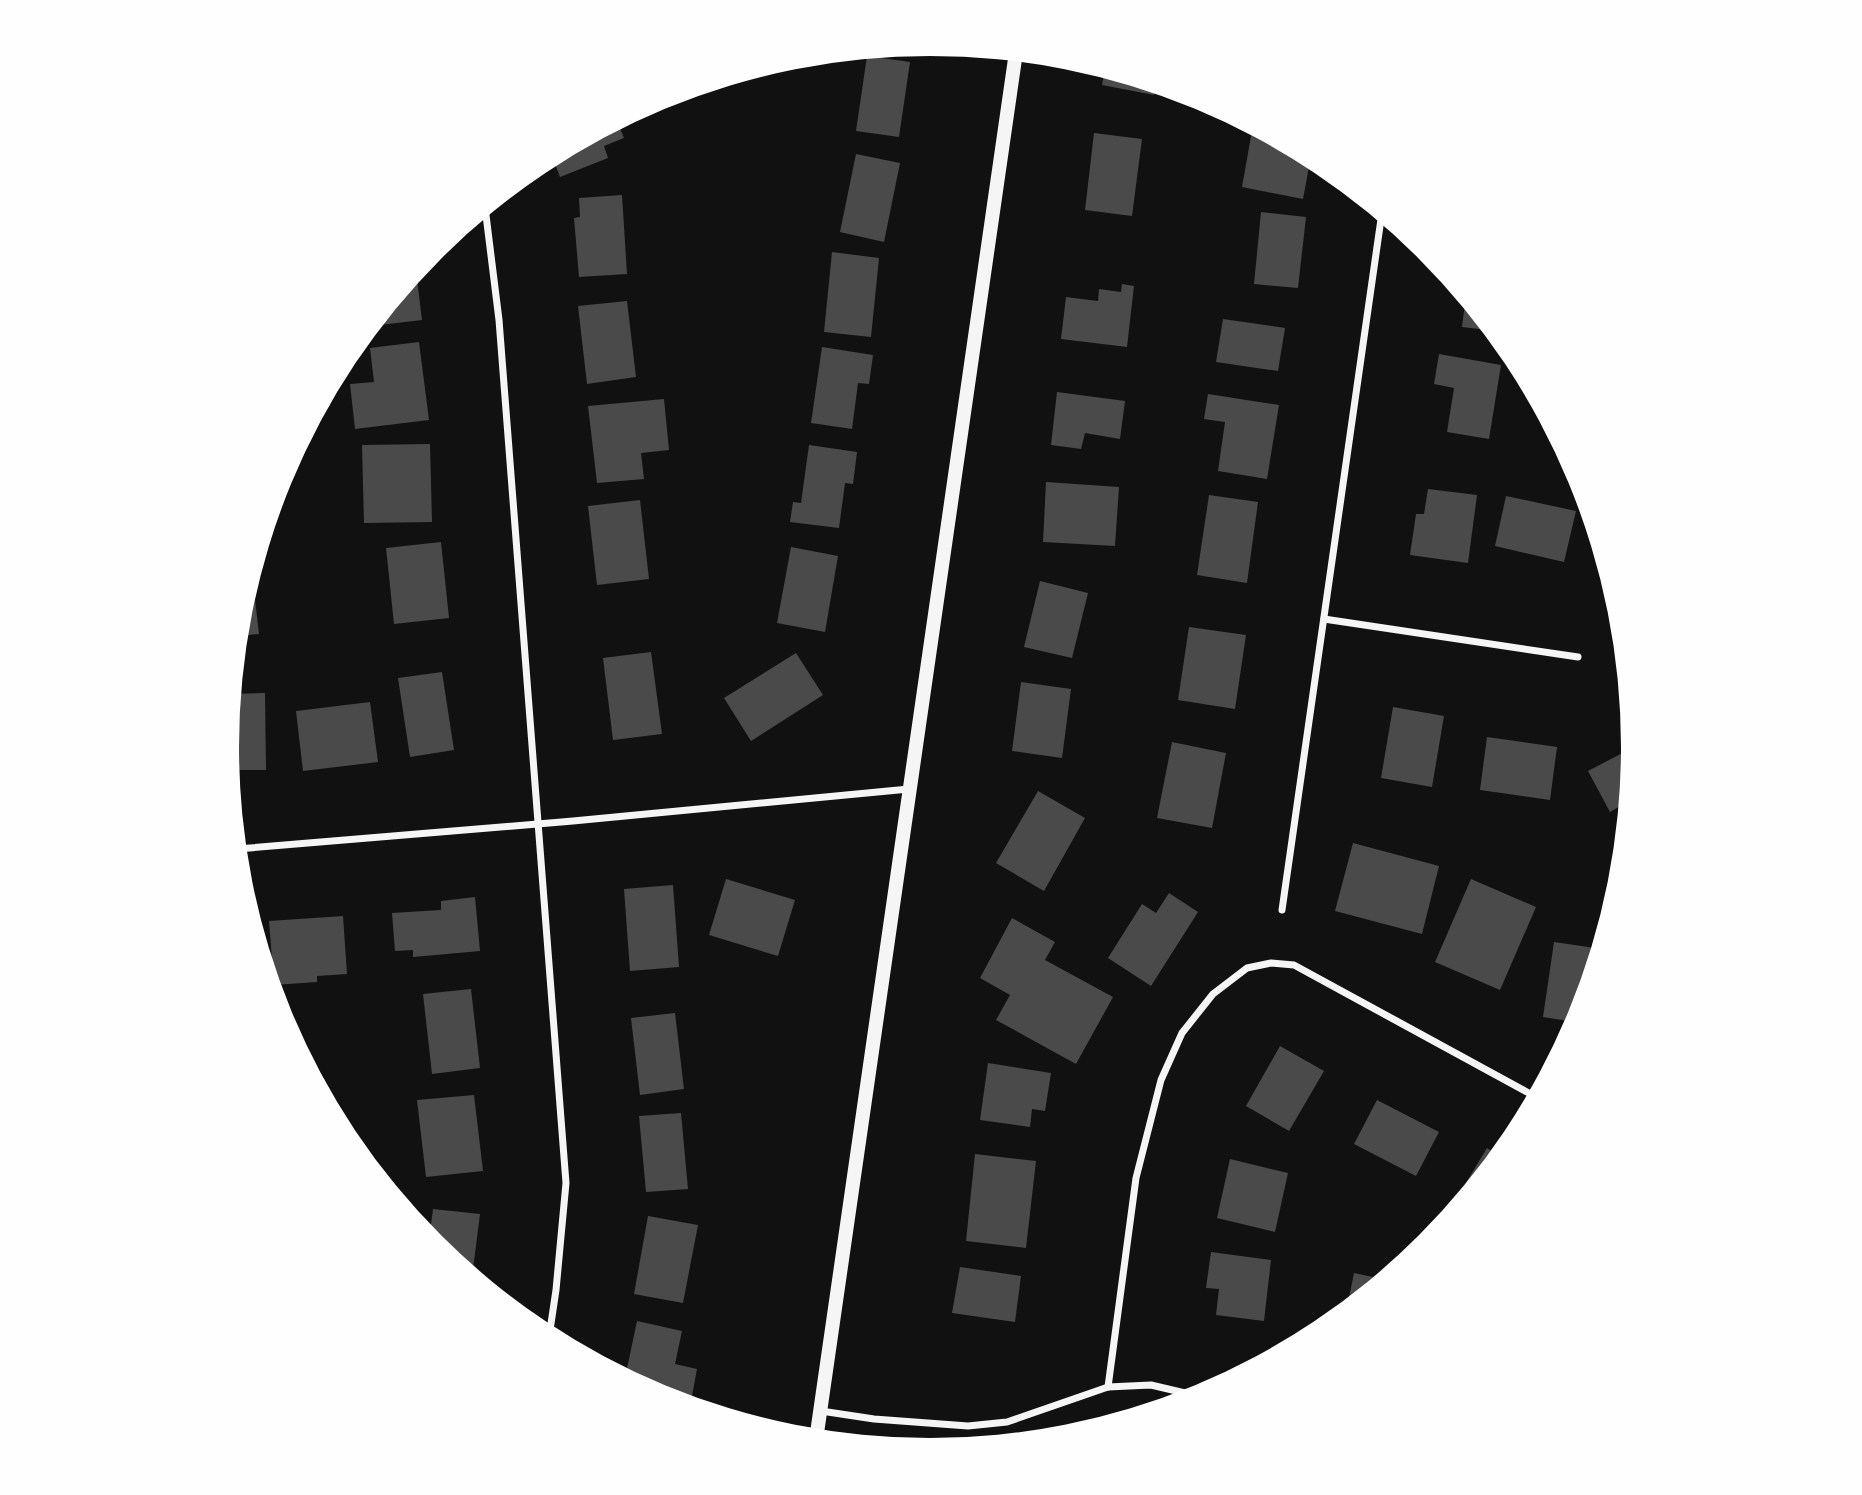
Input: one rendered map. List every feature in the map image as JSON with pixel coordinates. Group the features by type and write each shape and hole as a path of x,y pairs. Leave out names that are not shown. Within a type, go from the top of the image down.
{"main road":[{"path":"818,1429 1015,61"}],"street":[{"path":"486,219 500,334 566,1183 551,1325"},
{"path":"1282,911 1380,223"},
{"path":"1324,619 1578,657"},
{"path":"247,848 910,789"},
{"path":"1108,1387 1136,1178 1161,1080 1182,1033 1213,994 1247,968 1271,963 1294,965 1530,1093"},
{"path":"821,1411 874,1419 968,1426 1007,1422 1108,1387 1151,1385 1180,1392"}],"building":[{"path":"879,58 910,62 899,137 856,131 867,59"},
{"path":"1103,78 1154,93 1154,95 1102,85"},
{"path":"620,129 624,138 604,146 608,158 560,177 556,167"},
{"path":"1094,133 1142,139 1132,216 1085,210"},
{"path":"1251,135 1309,169 1303,199 1242,187"},
{"path":"856,154 900,163 884,242 840,232"},
{"path":"622,195 627,274 579,277 574,218 580,217 579,198"},
{"path":"1261,212 1306,217 1298,288 1254,284"},
{"path":"832,252 879,258 871,337 824,332"},
{"path":"1122,284 1134,286 1127,347 1061,339 1066,297 1098,301 1099,289 1121,292"},
{"path":"418,285 422,320 384,324"},
{"path":"627,301 636,377 587,384 578,306"},
{"path":"1464,308 1482,329 1462,327"},
{"path":"1223,319 1285,328 1278,371 1216,362"},
{"path":"419,342 429,420 355,429 350,384 374,382 370,348"},
{"path":"822,347 873,355 869,384 858,383 852,429 811,423"},
{"path":"1439,354 1501,365 1489,439 1447,432 1454,388 1434,384"},
{"path":"1057,392 1125,401 1120,439 1085,433 1081,449 1051,445"},
{"path":"1208,394 1279,405 1267,479 1218,471 1225,422 1204,419"},
{"path":"664,399 669,450 641,453 644,479 597,483 588,406"},
{"path":"430,444 432,522 364,523 362,445"},
{"path":"809,445 857,452 853,484 845,483 839,528 790,522 793,502 801,503"},
{"path":"1046,482 1119,487 1115,546 1043,542"},
{"path":"1428,489 1477,495 1468,563 1410,555 1416,514 1424,514"},
{"path":"1209,495 1258,502 1247,583 1197,575"},
{"path":"1506,496 1576,511 1564,562 1495,546"},
{"path":"640,500 649,579 597,585 588,506"},
{"path":"441,542 449,618 394,624 386,548"},
{"path":"791,547 838,556 825,632 777,623"},
{"path":"1040,581 1088,593 1072,658 1024,647"},
{"path":"255,603 259,634 249,635"},
{"path":"1189,627 1246,635 1235,709 1178,700"},
{"path":"651,652 662,734 613,740 603,658"},
{"path":"796,653 823,695 751,741 724,698"},
{"path":"442,672 454,750 410,757 398,678"},
{"path":"1021,682 1071,689 1062,758 1012,751"},
{"path":"265,693 266,770 240,770 242,694"},
{"path":"370,702 378,762 303,771 296,711"},
{"path":"1393,707 1444,716 1432,787 1381,778"},
{"path":"1487,737 1557,747 1550,800 1480,790"},
{"path":"1172,742 1226,753 1212,828 1157,818"},
{"path":"1622,753 1620,806 1610,812 1588,771"},
{"path":"1038,791 1085,818 1044,891 996,863"},
{"path":"1353,843 1439,866 1422,934 1335,911"},
{"path":"726,879 795,900 778,956 709,935"},
{"path":"1471,879 1536,907 1500,990 1435,962"},
{"path":"673,885 679,967 630,971 624,889"},
{"path":"1169,893 1198,912 1151,986 1108,958 1142,904 1156,913"},
{"path":"475,897 480,951 413,957 413,950 395,951 392,913 441,910 441,901"},
{"path":"343,916 347,974 317,976 317,982 282,984 272,955 269,921"},
{"path":"1012,918 1055,942 1045,960 1113,997 1076,1064 996,1020 1010,995 980,978"},
{"path":"1554,942 1593,948 1566,1021 1543,1017"},
{"path":"471,989 480,1068 432,1074 423,994"},
{"path":"675,1013 684,1089 640,1095 631,1018"},
{"path":"1280,1046 1324,1071 1289,1131 1246,1106"},
{"path":"988,1063 1051,1073 1045,1111 1032,1109 1030,1127 980,1120"},
{"path":"474,1095 483,1171 426,1177 417,1100"},
{"path":"1377,1100 1439,1132 1416,1176 1354,1144"},
{"path":"681,1113 688,1189 646,1192 639,1116"},
{"path":"1487,1148 1492,1151 1480,1168 1461,1191"},
{"path":"975,1154 1036,1161 1026,1248 966,1241"},
{"path":"1230,1159 1288,1173 1275,1232 1217,1218"},
{"path":"433,1209 480,1214 473,1266 442,1236 431,1224"},
{"path":"648,1216 698,1225 683,1303 634,1294"},
{"path":"1211,1252 1271,1260 1264,1321 1216,1315 1219,1289 1206,1288"},
{"path":"960,1267 1021,1276 1015,1322 952,1313"},
{"path":"1354,1273 1375,1277 1352,1296 1349,1298"},
{"path":"637,1321 682,1331 675,1364 697,1369 692,1396 666,1386 627,1369"}]}
